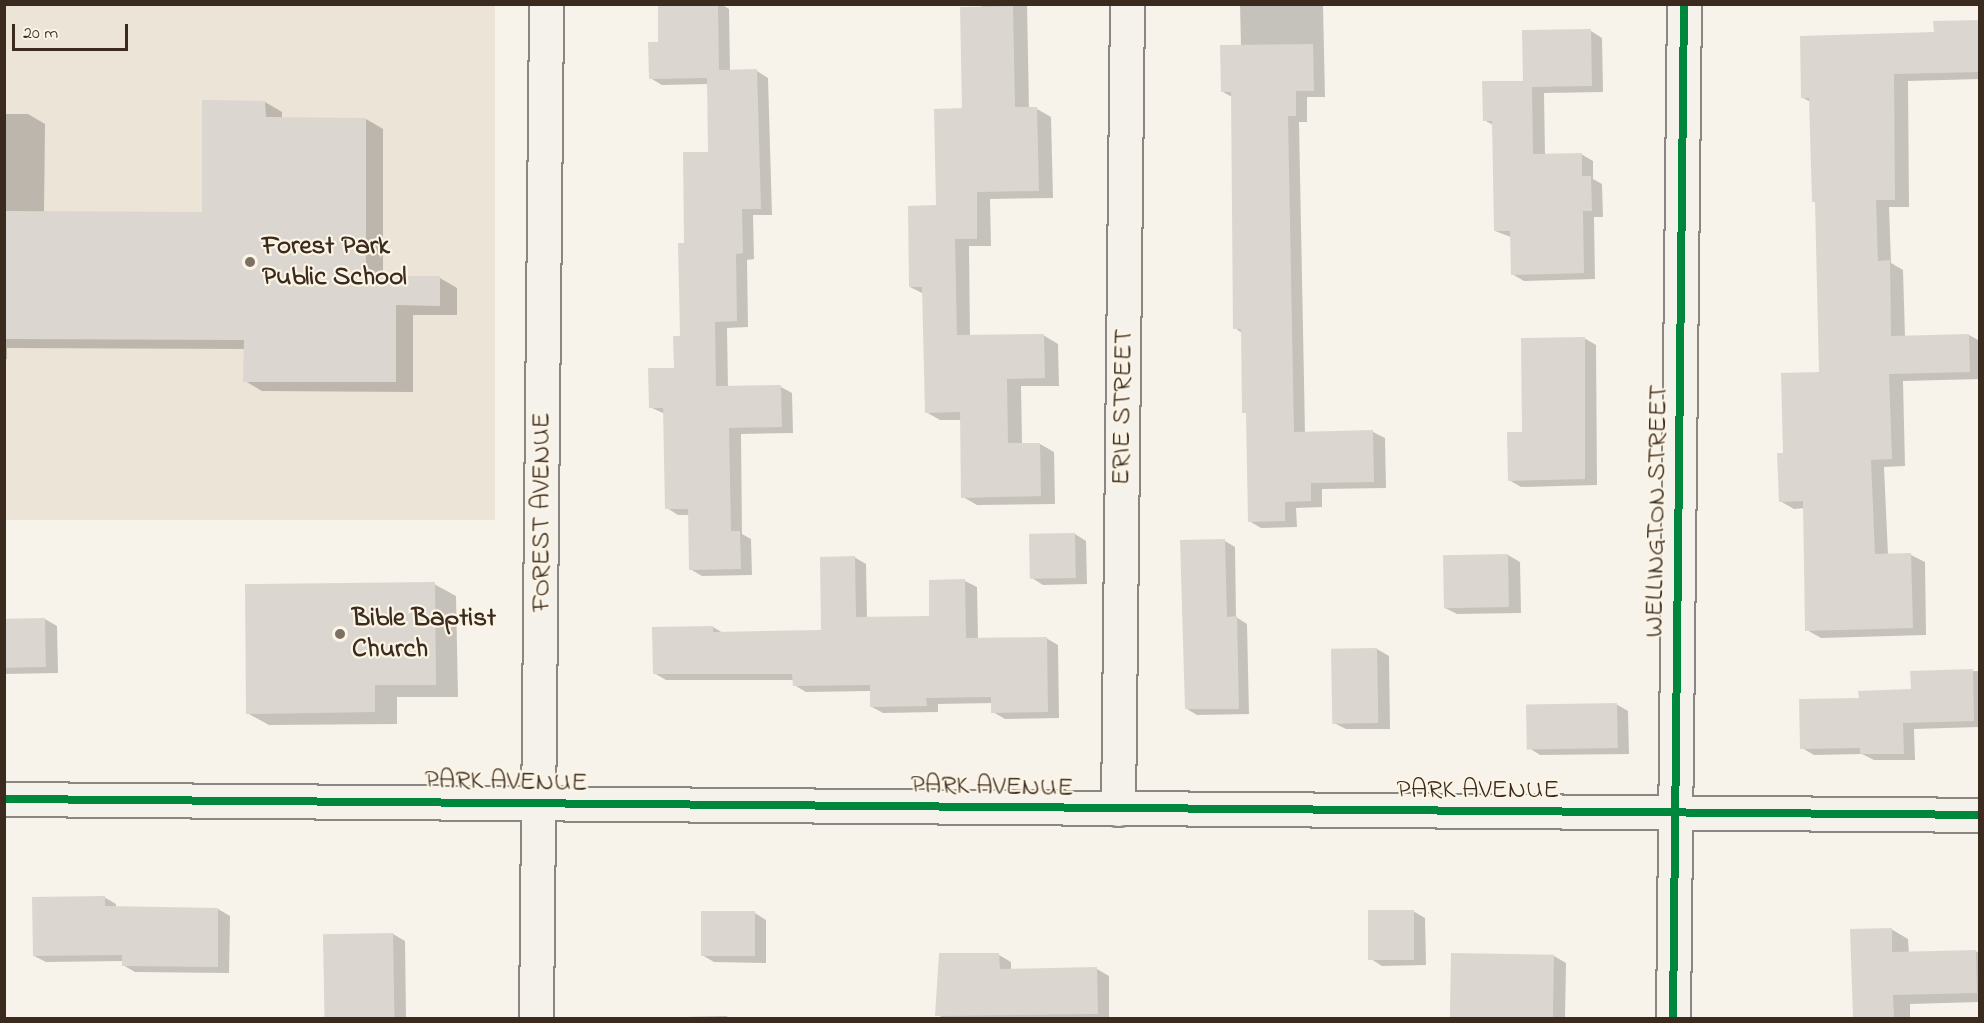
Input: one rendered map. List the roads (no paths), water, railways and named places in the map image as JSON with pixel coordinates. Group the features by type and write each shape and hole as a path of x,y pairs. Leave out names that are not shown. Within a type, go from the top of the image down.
{"street":[{"name":"FOREST AVENUE","path":"536,1018 546,4"},
{"name":"ERIE STREET","path":"1118,809 1127,4"},
{"name":"WELLINGTON STREET","path":"1672,1018 1684,4"},
{"name":"PARK AVENUE","path":"4,799 1980,814"}],"place":[{"name":"Forest Park Public School","path":"250,262"},
{"name":"Bible Baptist Church","path":"340,634"}]}
